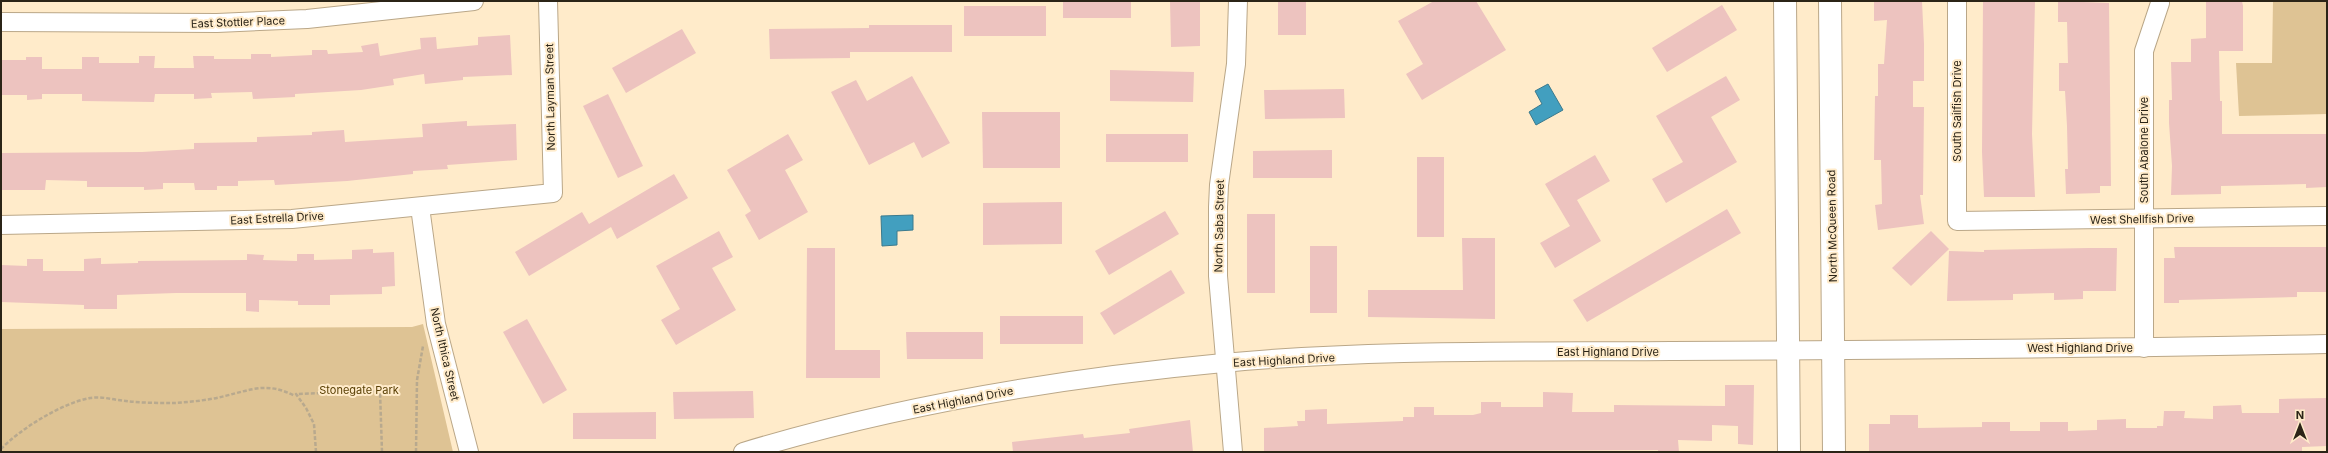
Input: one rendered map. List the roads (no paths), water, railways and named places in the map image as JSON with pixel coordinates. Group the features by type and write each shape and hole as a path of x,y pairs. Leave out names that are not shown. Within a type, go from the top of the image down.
{"main road":[{"path":"1785,1 1788,452"},
{"name":"North McQueen Road","path":"1830,1 1834,452"}],"street":[{"name":"East Stottler Place","path":"1,22 217,23 307,19 474,1"},
{"name":"North Layman Street","path":"548,1 553,194"},
{"name":"North Saba Street","path":"1233,452 1224,363 1218,276 1218,207 1219,185 1236,64 1238,1"},
{"name":"South Sailfish Drive","path":"1958,1 1958,221"},
{"name":"South Abalone Drive","path":"2144,348 2144,51 2160,2"},
{"name":"East Estrella Drive","path":"1,225 292,219 553,194"},
{"name":"North Ithica Street","path":"420,207 440,339 468,452"},
{"name":"West Shellfish Drive","path":"1958,221 2327,216"},
{"name":"West Highland Drive","path":"1833,350 2144,348 2327,344"},
{"name":"East Highland Drive","path":"743,452 796,436 924,407 1058,383 1224,363 1415,353 1833,350"}],"water":[{"path":"1548,84 1563,110 1536,125 1529,112 1542,104 1535,91"},
{"path":"913,215 913,230 897,231 897,245 882,246 881,216"}],"park label":[{"name":"Stonegate Park","path":"359,390"}]}
